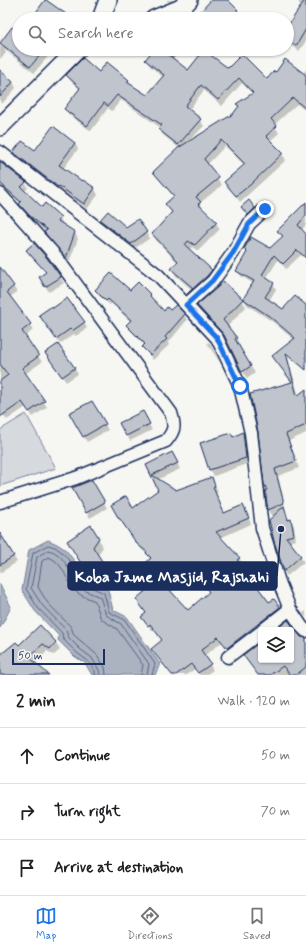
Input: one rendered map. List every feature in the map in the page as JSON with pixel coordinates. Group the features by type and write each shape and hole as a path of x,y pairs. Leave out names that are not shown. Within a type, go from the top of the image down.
{"street":[{"path":"104,12 108,0"},
{"path":"171,12 181,8 189,0"},
{"path":"0,127 71,56"},
{"path":"0,152 158,275 217,338 240,386 251,433 262,528 279,582 290,609 306,631"},
{"path":"0,194 53,253 171,413 174,424 172,433 166,441 76,478 0,502"},
{"path":"186,305 212,281 233,253 249,224 265,209"},
{"path":"267,627 290,609"},
{"path":"228,656 258,634"}],"shaded area":[{"path":"26,414 56,468 0,486 0,430"}],"water":[{"path":"48,540 66,550 86,581 108,590 113,610 127,617 160,664 155,675 92,675 85,663 74,656 58,640 59,636 35,611 22,590 29,550"},
{"path":"0,584 11,607 0,628"}],"building":[{"path":"46,0 63,12 36,12"},
{"path":"211,0 228,0 238,10 236,12 201,11"},
{"path":"306,0 306,29 296,46 294,45 294,16"},
{"path":"12,27 12,53 0,43"},
{"path":"16,56 39,56 30,67"},
{"path":"148,56 170,56 188,70 199,56 212,56 228,68 240,56 244,56 267,79 274,71 276,72 285,59 306,75 306,109 293,98 271,119 277,126 266,136 283,153 250,185 236,196 224,182 245,164 221,140 204,159 219,178 196,197 201,202 198,204 217,222 195,245 188,241 185,245 212,270 187,294 193,288 171,269 178,261 152,234 172,212 165,204 174,196 153,172 178,148 233,114 239,106 236,104 253,93 239,78 218,100 201,85 185,106 201,119 178,145 158,129 162,125 117,95 108,106 104,103 87,126 64,109 80,88 66,75 83,58 99,72 107,62 129,80 127,82 147,95 164,75 145,60"},
{"path":"0,70 13,82 0,97"},
{"path":"53,126 75,143 59,165 95,188 84,204 59,186 58,187 13,152 22,141 35,150"},
{"path":"0,162 26,182 21,187 42,207 45,203 61,217 58,221 75,232 66,258 44,232 47,230 30,216 19,204 21,202 0,183"},
{"path":"249,200 255,208 248,215 241,207"},
{"path":"306,202 306,215 298,225 306,234 306,258 297,250 283,264 274,255 262,275 274,283 265,297 283,309 295,296 306,305 306,370 286,353 297,396 306,389 306,425 286,434 296,461 275,469 284,503 268,510 265,490 267,490 264,484 258,432 250,394 292,382 272,356 295,338 269,316 243,299 254,281 236,271 247,252 244,249 251,237 270,248 283,236 277,231"},
{"path":"108,211 126,227 138,219 147,232 131,244 100,220"},
{"path":"34,243 61,277 45,287 39,277 46,272 26,250"},
{"path":"0,267 14,286 7,292 31,324 22,331 39,356 22,368 45,401 29,412 22,402 0,417 0,381 8,375 0,364"},
{"path":"111,273 130,290 138,282 164,311 167,307 170,310 176,305 185,314 165,337 167,339 150,355 142,347 145,344 126,325 131,320 108,299 106,301 95,290"},
{"path":"223,281 243,299 223,320 237,338 235,339 251,366 242,372 224,335 197,305"},
{"path":"67,298 85,322 72,331 70,329 56,339 39,315 52,306 53,308"},
{"path":"58,344 75,368 62,377 45,353"},
{"path":"92,401 106,424 83,437 69,413"},
{"path":"143,411 150,424 126,436 119,423"},
{"path":"243,432 246,458 209,470 200,443 231,433 233,437"},
{"path":"172,452 178,463 152,475 176,490 212,477 215,486 213,487 224,513 243,505 249,518 216,532 240,558 237,560 269,602 274,599 280,607 227,648 218,637 201,650 211,664 198,673 191,664 176,675 172,675 151,649 162,640 150,624 148,626 141,617 146,613 136,599 155,583 141,567 151,558 146,553 147,552 137,544 111,505 126,496 133,508 158,490 146,465","holes":["190,564 209,592 188,610 167,587"]},
{"path":"92,480 105,502 86,513 72,488"},
{"path":"284,506 288,520 291,519 294,535 286,537 301,556 284,571 269,520"},
{"path":"91,525 99,538 93,547 107,569 91,579 67,541"},
{"path":"0,533 14,556 0,565"},
{"path":"288,620 293,627 279,627"},
{"path":"40,625 56,642 50,649 43,644 29,657 49,675 0,675 0,655 16,642 19,645"},
{"path":"294,628 301,637 306,638 306,667 296,675 290,675 283,666 270,675 258,675 243,655 258,643 258,663 294,663"}],"place":[{"name":"Koba Jame Masjid, Rajshahi","path":"281,529"}],"route":[{"path":"240,386 217,338 186,305 212,281 233,253 249,224 265,209"}]}
